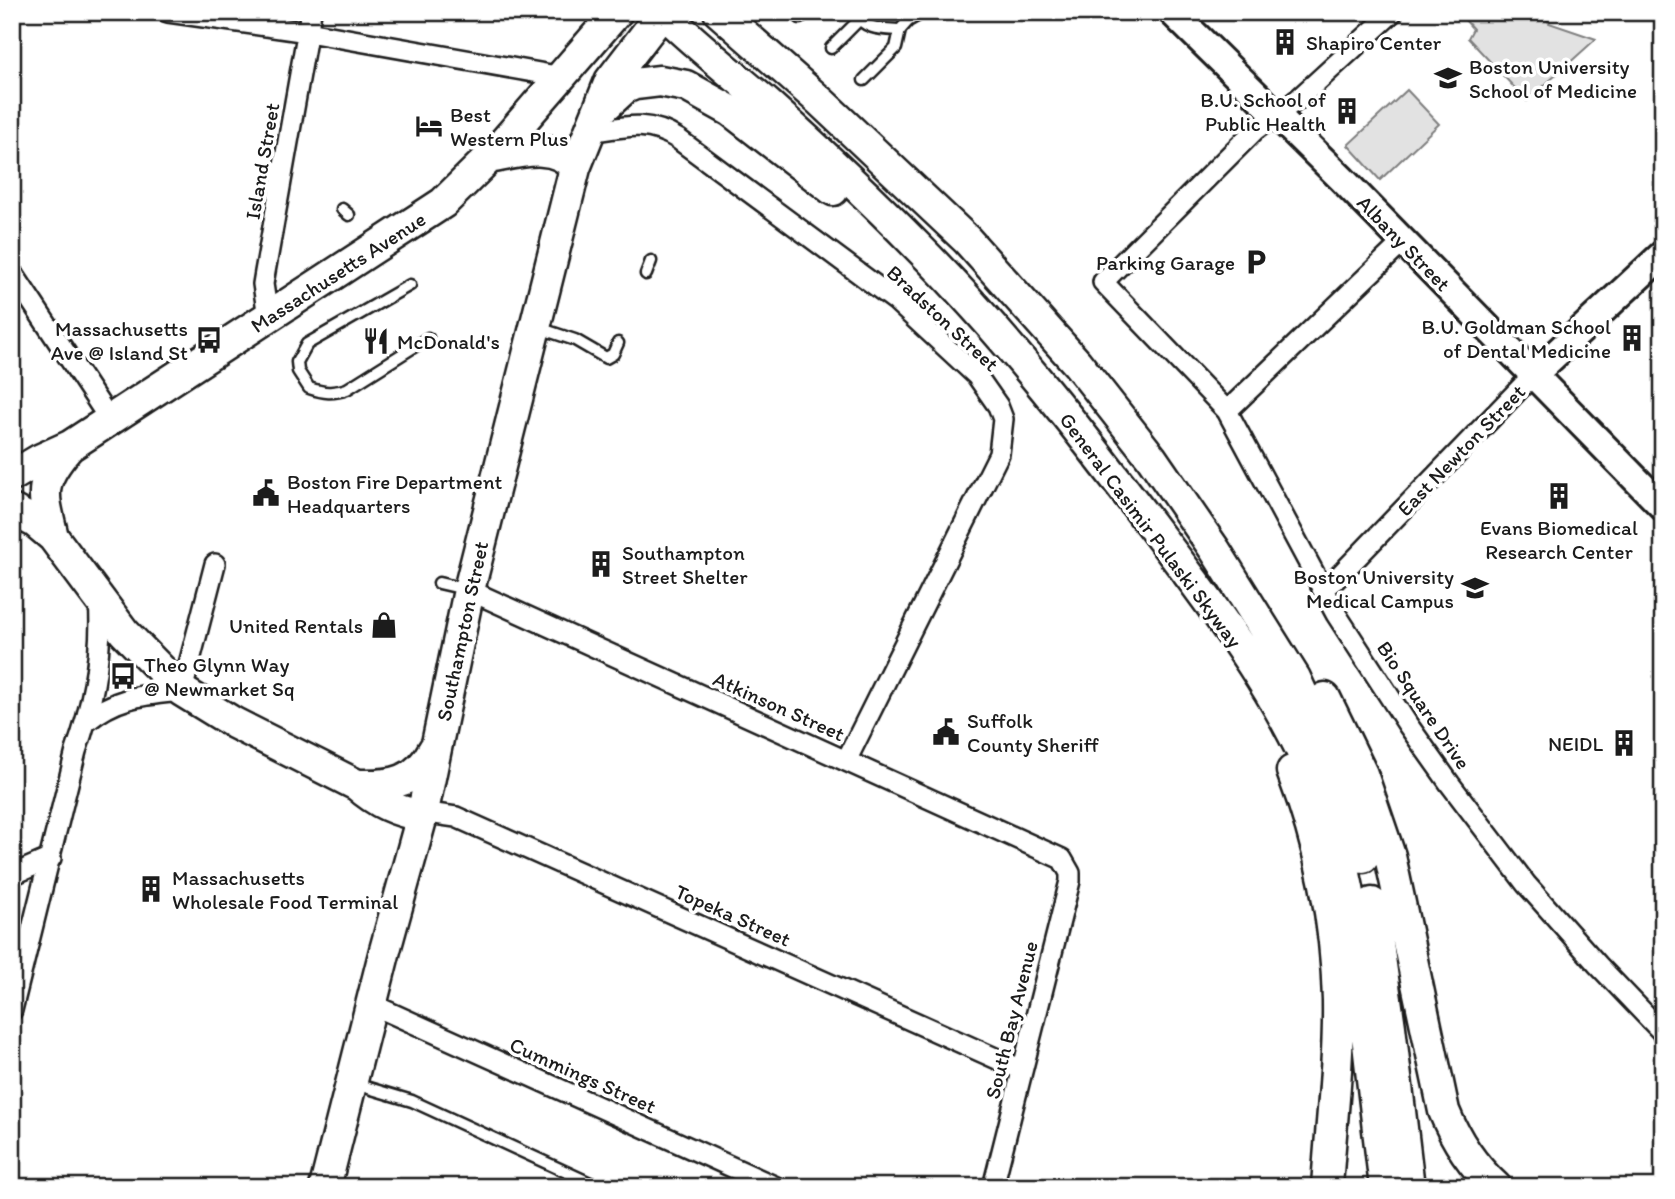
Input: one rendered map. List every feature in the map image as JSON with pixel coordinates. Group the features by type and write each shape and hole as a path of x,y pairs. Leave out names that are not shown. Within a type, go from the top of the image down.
{"main road":[{"name":"Massachusetts Avenue","path":"12,476 70,446 443,203 489,158 617,12"},
{"name":"General Casimir Pulaski Skyway","path":"719,12 790,74 967,240 1007,284 1113,408 1173,487 1295,678 1332,759 1366,872 1379,1029 1385,1187"},
{"path":"745,12 790,74"},
{"name":"Albany Street","path":"1172,12 1663,507"},
{"name":"General Casimir Pulaski Skyway","path":"663,13 771,107 928,257 978,312 1091,447 1236,639 1297,738 1333,827 1379,1029 1409,1187"},
{"name":"Southampton Street","path":"324,1187 422,816 469,590 575,167 610,81 663,13"},
{"path":"589,132 601,110 625,89 648,81 686,86 731,111 866,216 928,257"},
{"path":"489,158 543,151 565,157 575,167"},
{"name":"East Newton Street","path":"1532,376 1663,254"},
{"path":"53,537 44,488 51,468 70,446"},
{"path":"12,510 35,522 53,537 124,632 182,691 234,723 357,785 372,799 387,807 422,816"},
{"path":"1215,550 1280,626 1338,721 1358,765 1390,856 1444,1111 1455,1137 1471,1161 1496,1187"},
{"path":"1236,639 1254,692 1294,778 1318,855 1329,903 1338,1019 1327,1187"},
{"path":"357,785 390,784 416,774 427,762 438,742"}],"street":[{"path":"169,12 308,32 562,77"},
{"name":"Island Street","path":"268,317 263,284 311,12"},
{"path":"1278,116 1393,12"},
{"name":"Bio Square Drive","path":"1278,116 1255,130 1103,282 1227,411 1322,589 1408,725 1518,873 1598,965 1663,1033"},
{"name":"Bradston Street","path":"589,132 649,125 678,139 895,300 977,376 998,405 1003,419 999,454 846,761"},
{"path":"1227,411 1403,243"},
{"path":"12,272 110,420"},
{"name":"East Newton Street","path":"1322,589 1337,578 1532,376"},
{"path":"86,722 115,702 133,696 182,691 215,564"},
{"name":"Atkinson Street","path":"469,590 1056,855 1067,865"},
{"path":"12,1010 76,751 86,722 100,638 99,598"},
{"name":"Topeka Street","path":"422,816 435,814 456,817 1022,1070"},
{"path":"12,874 51,858"},
{"name":"South Bay Avenue","path":"993,1187 1070,881 1067,865"},
{"name":"Cummings Street","path":"371,1004 776,1187"}],"lane":[{"path":"864,80 896,48 901,30 908,21 924,12"},
{"path":"831,48 856,16 870,28 901,30"},
{"path":"646,274 651,261"},
{"path":"410,285 307,344 297,362 298,371 309,388 326,393 337,392 347,389 428,338"},
{"path":"535,326 575,340 606,358 613,354 618,343"},
{"path":"439,583 469,590"},
{"path":"351,1083 412,1101 598,1187"}],"shaded area":[{"path":"1458,12 1542,12 1549,23 1596,39 1527,101 1468,38 1473,29"},
{"path":"1407,90 1439,124 1380,180 1348,145"}],"place":[{"name":"Shapiro Center","path":"1285,42"},
{"name":"Boston University School of Medicine","path":"1448,78"},
{"name":"B.U. School of Public Health","path":"1347,111"},
{"name":"Best Western Plus","path":"429,126"},
{"name":"Parking Garage","path":"1256,262"},
{"name":"B.U. Goldman School of Dental Medicine","path":"1632,338"},
{"name":"Massachusetts Ave @ Island St","path":"209,340"},
{"name":"McDonald's","path":"376,341"},
{"name":"Boston Fire Department Headquarters","path":"266,493"},
{"name":"Evans Biomedical Research Center","path":"1559,496"},
{"name":"Southampton Street Shelter","path":"601,564"},
{"name":"Boston University Medical Campus","path":"1475,588"},
{"name":"United Rentals","path":"384,625"},
{"name":"Theo Glynn Way @ Newmarket Sq","path":"123,676"},
{"name":"Suffolk County Sheriff","path":"946,732"},
{"name":"NEIDL","path":"1624,743"},
{"name":"Massachusetts Wholesale Food Terminal","path":"151,889"}]}
